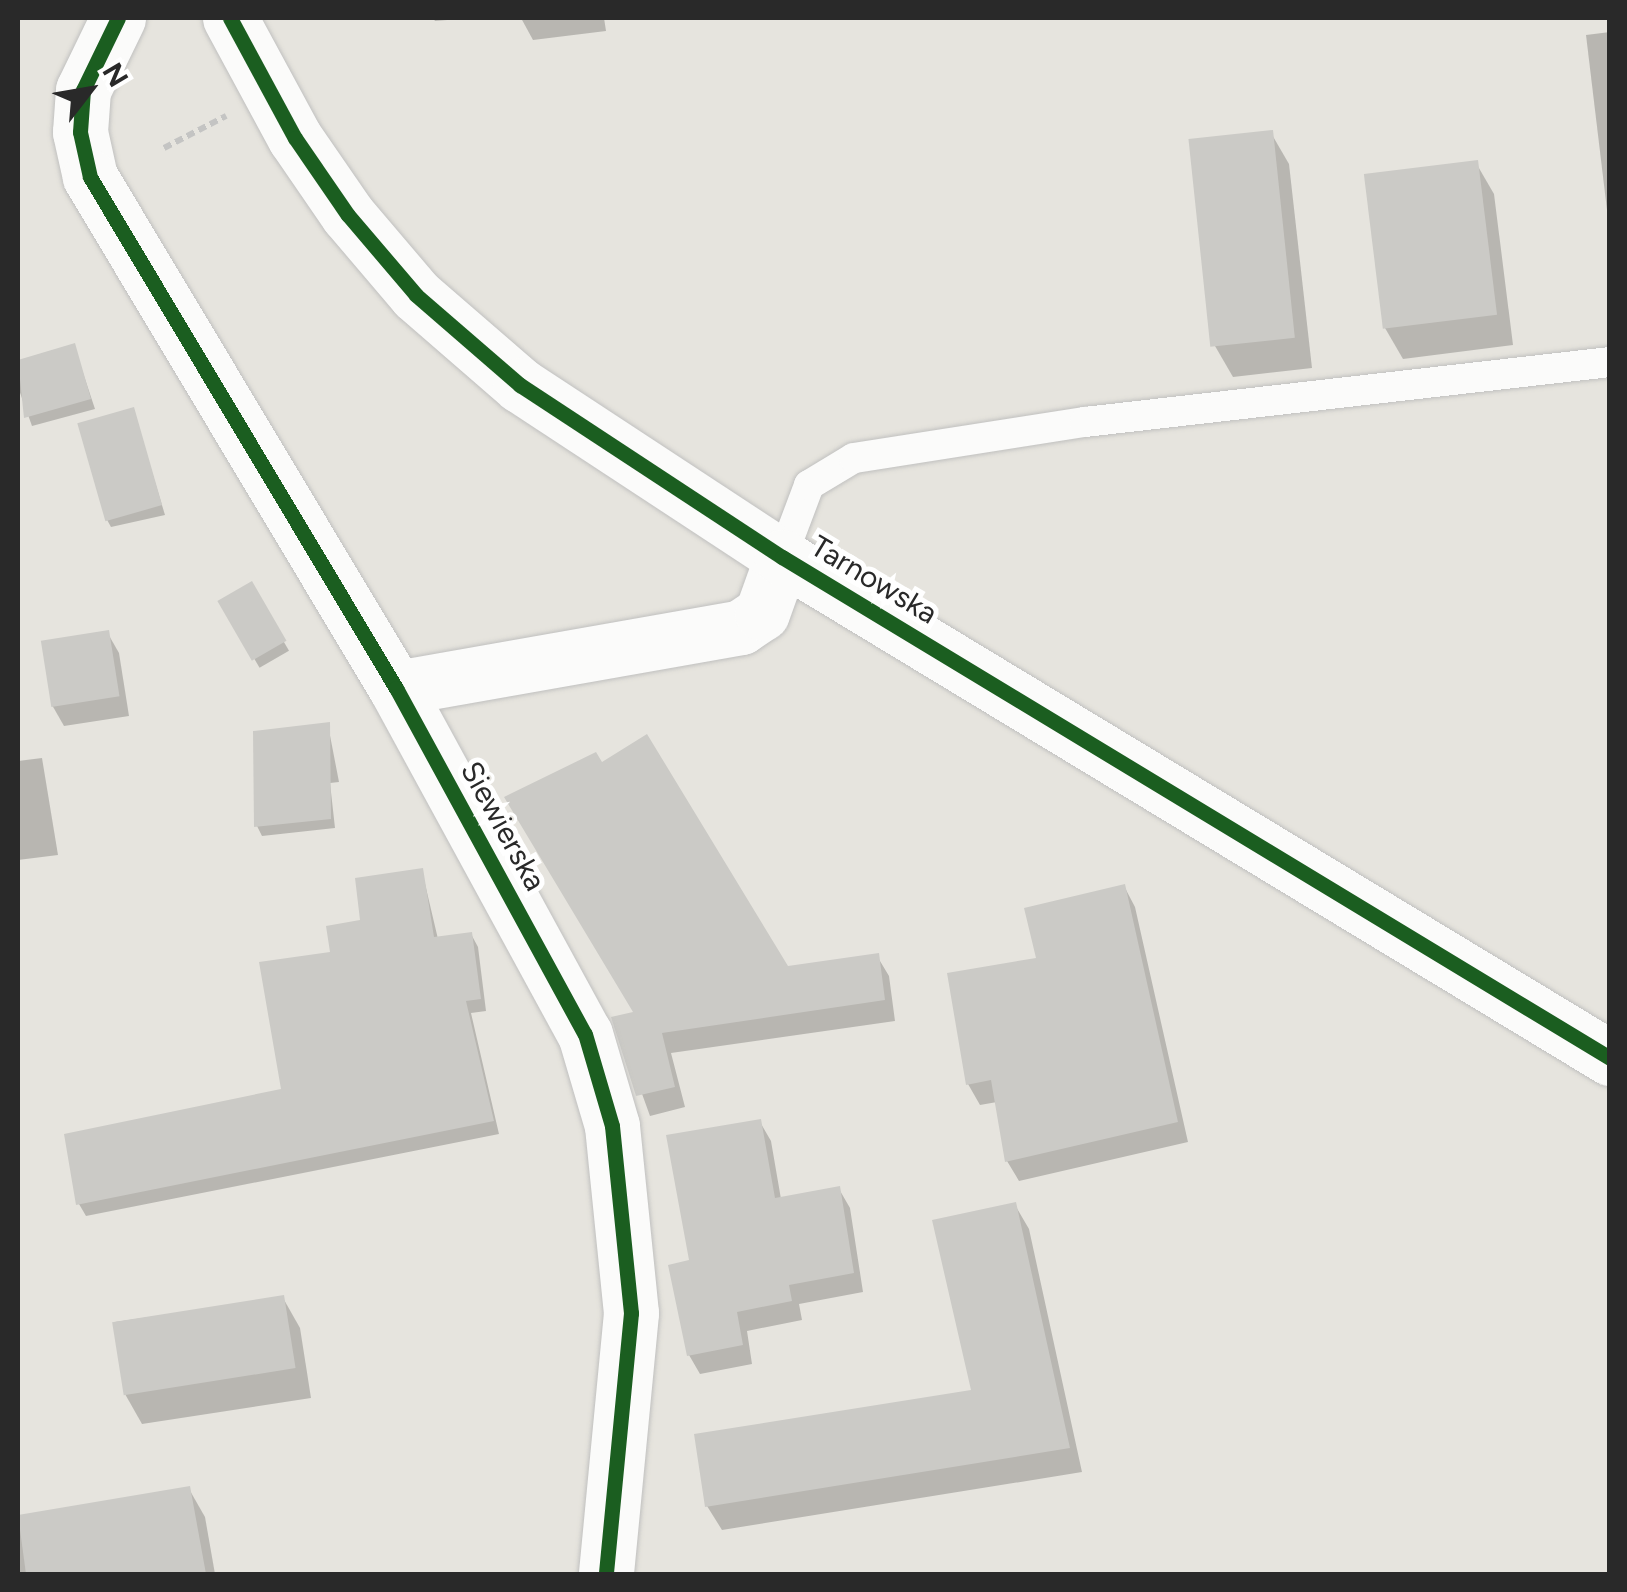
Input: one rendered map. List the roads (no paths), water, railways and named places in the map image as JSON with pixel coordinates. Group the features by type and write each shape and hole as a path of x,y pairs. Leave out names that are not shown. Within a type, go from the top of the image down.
{"street":[{"name":"Siewierska","path":"118,18 83,90 80,132 90,177 396,688 585,1034 612,1126 631,1313 606,1574"},
{"name":"Tarnowska","path":"230,18 295,138 416,295 520,385 782,557 1610,1058"},
{"path":"396,688 741,627 762,614 782,557"}],"lane":[{"path":"782,557 809,484 854,458 1085,422 1610,362"}]}
